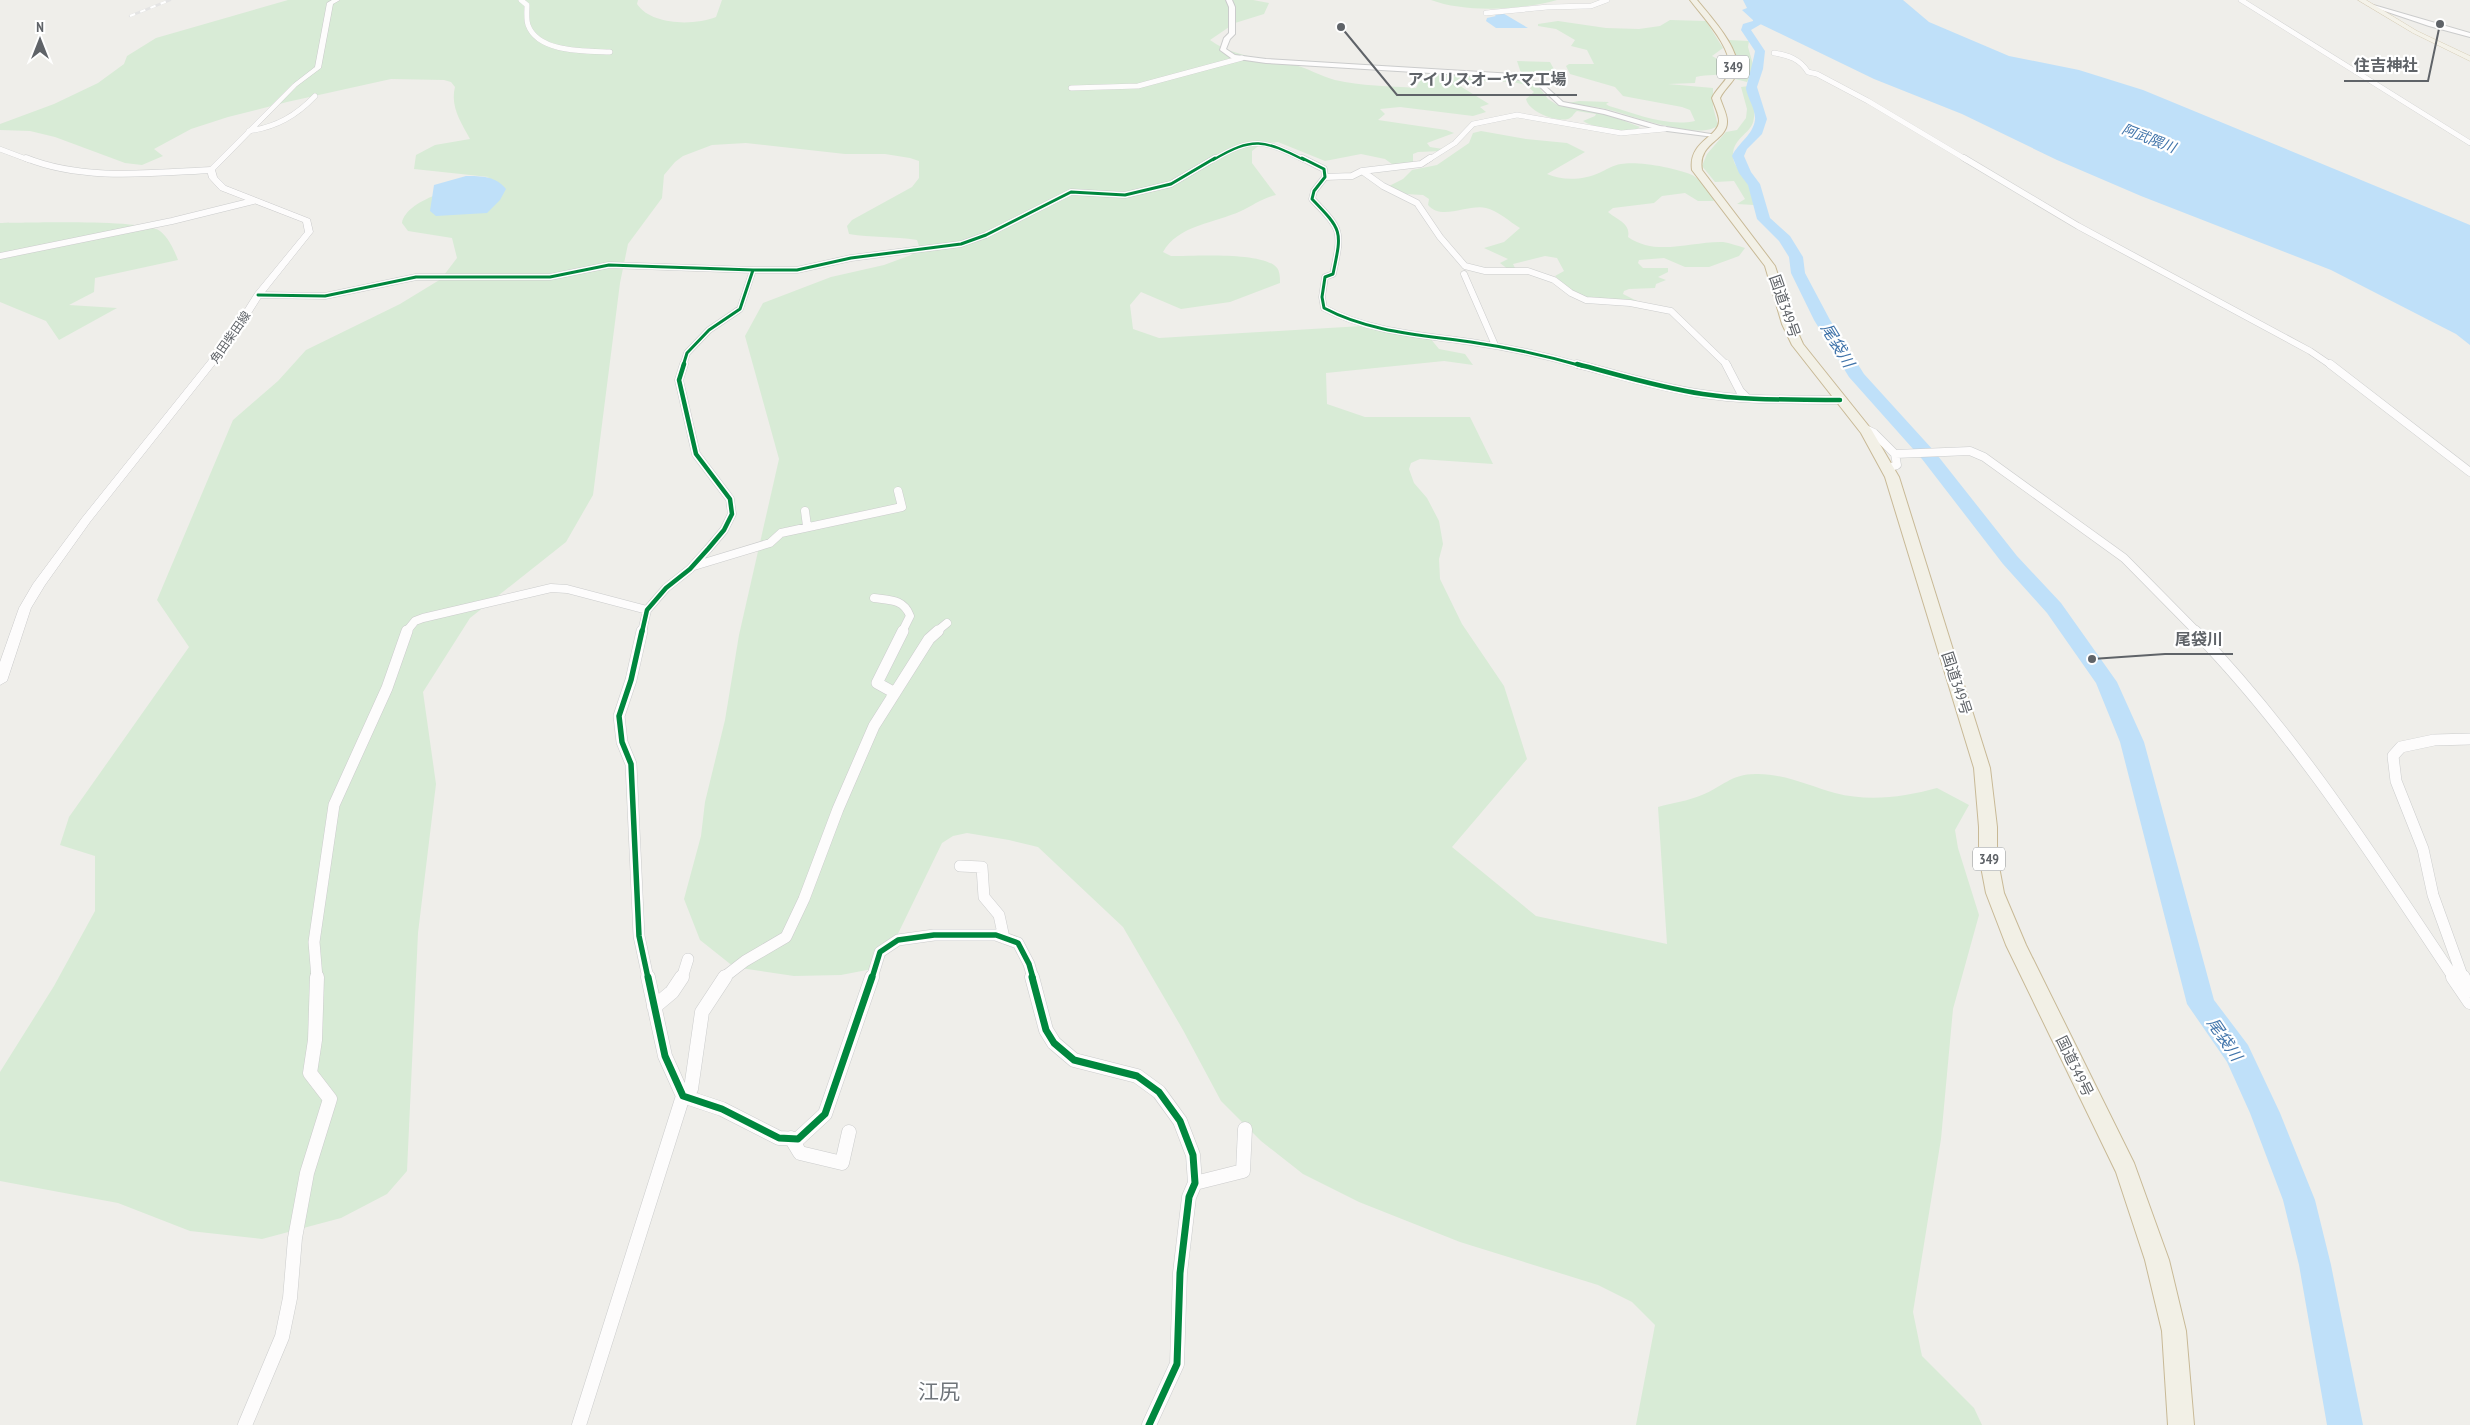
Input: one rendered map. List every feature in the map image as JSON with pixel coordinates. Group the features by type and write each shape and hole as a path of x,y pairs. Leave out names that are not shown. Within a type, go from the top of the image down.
{"highway":[{"name":"国道349号","path":"1693,0 1717,30 1733,63 1732,75 1716,98 1723,126 1697,155 1695,163 1697,170 1770,266 1792,334 1840,400 1892,461 1982,768 1988,827 1988,856 1995,893 2016,945 2126,1170 2157,1260 2174,1331 2181,1425"}],"main road":[{"path":"211,170 295,84 318,68 330,3 337,0"},
{"path":"2361,0 2415,32 2470,59"},
{"name":"角田柴田線","path":"0,681 25,608 38,584 86,520 232,338 258,295 309,232 307,221 223,188 213,178 211,170"}],"street":[{"path":"521,0 528,5 527,23 538,38 567,49 610,52"},
{"path":"1229,0 1232,7 1232,34 1227,38 1223,50 1228,55 1242,58 1514,76 1541,85 1561,104 1605,112 1634,122 1665,129 1714,135"},
{"path":"1486,13 1548,7 1590,6 1607,0"},
{"path":"2241,0 2470,143"},
{"path":"2372,5 2470,35"},
{"path":"1774,53 1796,59 1804,64 1808,72 1817,74 1868,101 2078,226 2310,351 2346,375 2470,472"},
{"path":"1071,88 1138,86 1242,58"},
{"path":"249,131 263,130 285,122 315,96"},
{"path":"1325,177 1352,176 1362,172 1421,164 1455,143 1464,131 1473,124 1517,115 1544,118 1621,133 1665,129"},
{"path":"258,295 325,296 416,277 550,277 609,265 797,270 859,256 961,244 986,235 1071,192 1125,195 1171,184 1233,148 1251,142 1271,145 1324,169 1325,177 1314,191 1312,199 1334,222 1340,236 1333,274 1325,277 1322,297 1324,308 1349,321 1495,345 1686,391 1747,398 1840,400"},
{"path":"0,149 41,164 70,169 133,172 211,170"},
{"path":"1362,172 1383,186 1417,203 1440,237 1465,266 1485,271 1528,271 1554,280 1571,293 1586,300 1630,303 1671,311 1729,367 1740,391 1747,398"},
{"path":"0,256 172,221 253,201"},
{"path":"754,270 740,310 709,330 687,353 679,380 696,454 730,499 732,514 724,530 693,566 666,588 647,610 631,680 619,716 622,742 631,764 639,936 666,1056 683,1096 722,1109 779,1138 798,1138 825,1114 848,1055 880,952 898,940 934,935 996,935 1018,943 1029,964 1046,1030 1054,1042 1074,1060 1137,1076 1159,1092 1180,1120 1193,1155 1195,1183 1189,1197 1180,1273 1178,1364 1149,1425"},
{"path":"1464,274 1495,345"},
{"path":"1892,461 1909,453 1970,451 1984,457 2056,510 2088,530 2124,558 2236,673 2271,714 2375,860 2470,1002"},
{"path":"693,566 770,543 781,533 902,507 898,491"},
{"path":"805,511 807,526"},
{"path":"245,1425 282,1337 290,1298 295,1238 307,1173 330,1099 310,1073 315,1040 317,978 314,942 334,805 387,688 407,631 415,621 423,618 551,588 567,589 647,610"},
{"path":"874,598 902,602 908,607 910,616 877,683 895,693"},
{"path":"580,1425 619,1293 683,1096 691,1089 702,1012 721,980 745,961 786,937 804,899 849,783 874,726 930,639 947,623"},
{"path":"2470,738 2434,740 2401,747 2393,756 2396,782 2423,849 2433,895 2470,997"},
{"path":"960,866 982,867 984,897 999,916 1004,938"},
{"path":"654,1007 674,993 686,974 688,959"},
{"path":"1195,1183 1242,1171 1245,1129"},
{"path":"791,1138 800,1153 842,1163 849,1132"}],"green space":[{"path":"288,0 638,0 637,4 643,11 662,20 696,22 716,17 722,0 1253,0 1269,3 1264,14 1235,23 1210,40 1228,50 1297,65 1335,80 1355,84 1416,88 1421,78 1435,72 1507,75 1539,87 1548,99 1559,106 1601,112 1640,127 1635,130 1620,131 1596,127 1583,121 1596,114 1577,111 1568,119 1556,119 1537,112 1528,104 1526,99 1534,92 1526,85 1513,82 1465,80 1460,86 1489,104 1480,107 1486,112 1473,116 1400,107 1380,109 1385,114 1378,120 1446,130 1454,133 1427,143 1430,147 1443,149 1442,151 1413,154 1413,162 1408,165 1396,167 1385,159 1361,154 1325,161 1278,142 1261,144 1252,151 1252,163 1276,195 1231,215 1187,230 1170,243 1163,252 1171,256 1239,256 1265,261 1274,265 1277,269 1280,275 1280,283 1230,302 1181,309 1141,292 1130,305 1133,329 1159,338 1362,326 1430,338 1439,349 1465,354 1473,365 1444,361 1326,373 1327,404 1365,417 1470,417 1493,464 1420,459 1411,463 1409,469 1414,483 1427,498 1439,521 1443,544 1439,559 1440,579 1462,624 1504,686 1527,759 1452,847 1536,916 1667,944 1658,807 1697,797 1741,776 1758,774 1778,776 1848,796 1874,798 1912,794 1937,788 1969,805 1955,830 1958,848 1979,915 1953,1009 1941,1139 1913,1312 1922,1356 1974,1408 1982,1425 1636,1425 1655,1325 1632,1302 1598,1285 1460,1242 1359,1202 1303,1174 1261,1141 1221,1101 1183,1030 1123,927 1038,847 967,833 953,836 942,843 892,946 872,969 841,975 794,976 734,967 700,940 684,899 701,836 705,802 725,720 739,635 779,459 745,336 763,303 831,277 884,265 911,255 919,246 917,240 849,234 847,226 852,220 912,187 919,178 919,161 885,154 845,154 746,143 712,145 683,156 675,162 664,175 662,198 628,244 620,283 593,495 566,542 470,618 423,692 436,784 418,933 407,1171 387,1194 341,1218 262,1239 190,1231 118,1203 0,1181 0,1072 54,986 95,911 95,856 60,845 69,817 189,647 157,600 233,420 278,381 306,350 400,304 441,279 457,258 452,238 408,231 402,223 406,214 426,199 489,177 414,169 416,155 435,145 470,139 455,108 455,87 451,82 444,80 391,79 228,117 191,129 154,149 163,156 142,165 125,163 55,137 30,131 0,130 0,124 54,104 98,83 124,64 127,56 156,38"},
{"path":"1431,0 1557,0 1528,6 1494,9 1460,7"},
{"path":"1670,20 1706,21 1723,48 1712,56 1732,67 1730,72 1696,77 1695,83 1668,84 1713,88 1713,107 1718,125 1710,129 1697,131 1682,129 1605,109 1568,103 1579,101 1609,102 1606,104 1609,106 1652,119 1674,122 1695,121 1690,110 1623,96 1615,87 1570,74 1566,66 1569,64 1594,64 1587,50 1571,46 1575,40 1556,29 1538,26 1538,24 1558,21 1606,28 1639,29 1660,26"},
{"path":"1728,40 1749,41 1748,47 1754,68 1747,82 1735,79 1738,65"},
{"path":"1517,61 1550,62 1556,73 1521,73"},
{"path":"1749,86 1753,101 1754,119 1750,128 1735,145 1733,158 1736,166 1750,184 1754,205 1737,204 1745,199 1734,181 1715,182 1702,166 1707,154 1726,132 1737,130 1746,118 1747,109 1741,87"},
{"path":"1481,131 1526,139 1567,143 1585,152 1547,174 1559,178 1587,177 1615,165 1629,163 1657,166 1692,175 1705,187 1714,201 1698,201 1685,193 1662,196 1654,203 1613,208 1608,212 1625,225 1628,237 1650,246 1674,247 1723,242 1745,248 1739,256 1709,267 1685,267 1664,258 1639,260 1638,263 1643,268 1668,268 1668,272 1658,277 1666,280 1656,284 1655,288 1629,289 1624,291 1623,294 1639,302 1604,301 1575,292 1555,276 1564,271 1557,258 1545,256 1513,264 1515,268 1509,270 1500,263 1508,259 1484,248 1504,242 1520,228 1486,208 1479,207 1447,212 1433,210 1428,205 1429,199 1423,195 1405,194 1389,186 1403,179 1412,170 1437,165 1469,143 1473,133"},
{"path":"0,223 109,223 149,227 160,231 166,237 178,260 95,278 94,292 69,305 117,308 59,340 46,321 0,302"}],"water":[{"name":"阿武隈川","path":"1743,0 1903,0 1929,22 2009,56 2079,70 2143,90 2470,225 2470,345 2456,334 2331,270 2141,196 2057,160 1962,114 1874,79 1754,21 1742,10 1747,8"},
{"path":"1501,12 1528,28 1496,28 1486,21 1487,18 1496,16 1493,14"},
{"path":"466,176 493,179 506,189 500,200 487,213 436,216 430,211 434,185"}],"waterway":[{"name":"尾袋川","path":"1775,0 1758,5 1758,23 1747,26 1746,30 1760,51 1758,69 1751,87 1761,119 1756,134 1742,147 1738,156 1745,173 1754,184 1764,219 1785,239 1796,257 1798,273 1822,320 1857,377 1928,455 2010,560 2054,608 2106,682 2132,742 2201,1004 2238,1054 2265,1113 2299,1200 2315,1265 2345,1425"}],"railway":[{"path":"130,16 170,0"}],"cycle path":[{"path":"753,270 797,270 851,258 961,244 986,235 1071,192 1125,195 1171,184 1233,148 1251,142 1278,147 1324,169 1325,177 1314,191 1312,199 1334,222 1339,232 1340,241 1333,274 1325,277 1322,297 1324,308 1341,317 1383,329 1521,351 1685,391 1762,399 1840,400"},
{"path":"258,295 325,296 416,277 550,277 609,265 753,270 740,309 709,330 687,353 679,380 696,454 730,499 732,514 724,530 708,549 690,569 666,588 647,610 631,680 619,716 622,742 631,764 639,936 665,1056 683,1096 722,1109 779,1138 798,1139 825,1114 834,1093 880,952 898,940 934,935 996,935 1018,943 1029,964 1046,1030 1054,1043 1074,1060 1137,1076 1159,1092 1180,1121 1193,1155 1195,1183 1189,1197 1180,1273 1177,1364 1149,1425"}],"place":[{"name":"住吉神社","path":"2440,24"},
{"name":"アイリスオーヤマ工場","path":"1341,27"},
{"name":"尾袋川","path":"2092,659"}],"district":[{"name":"江尻","path":"939,1391"}]}
